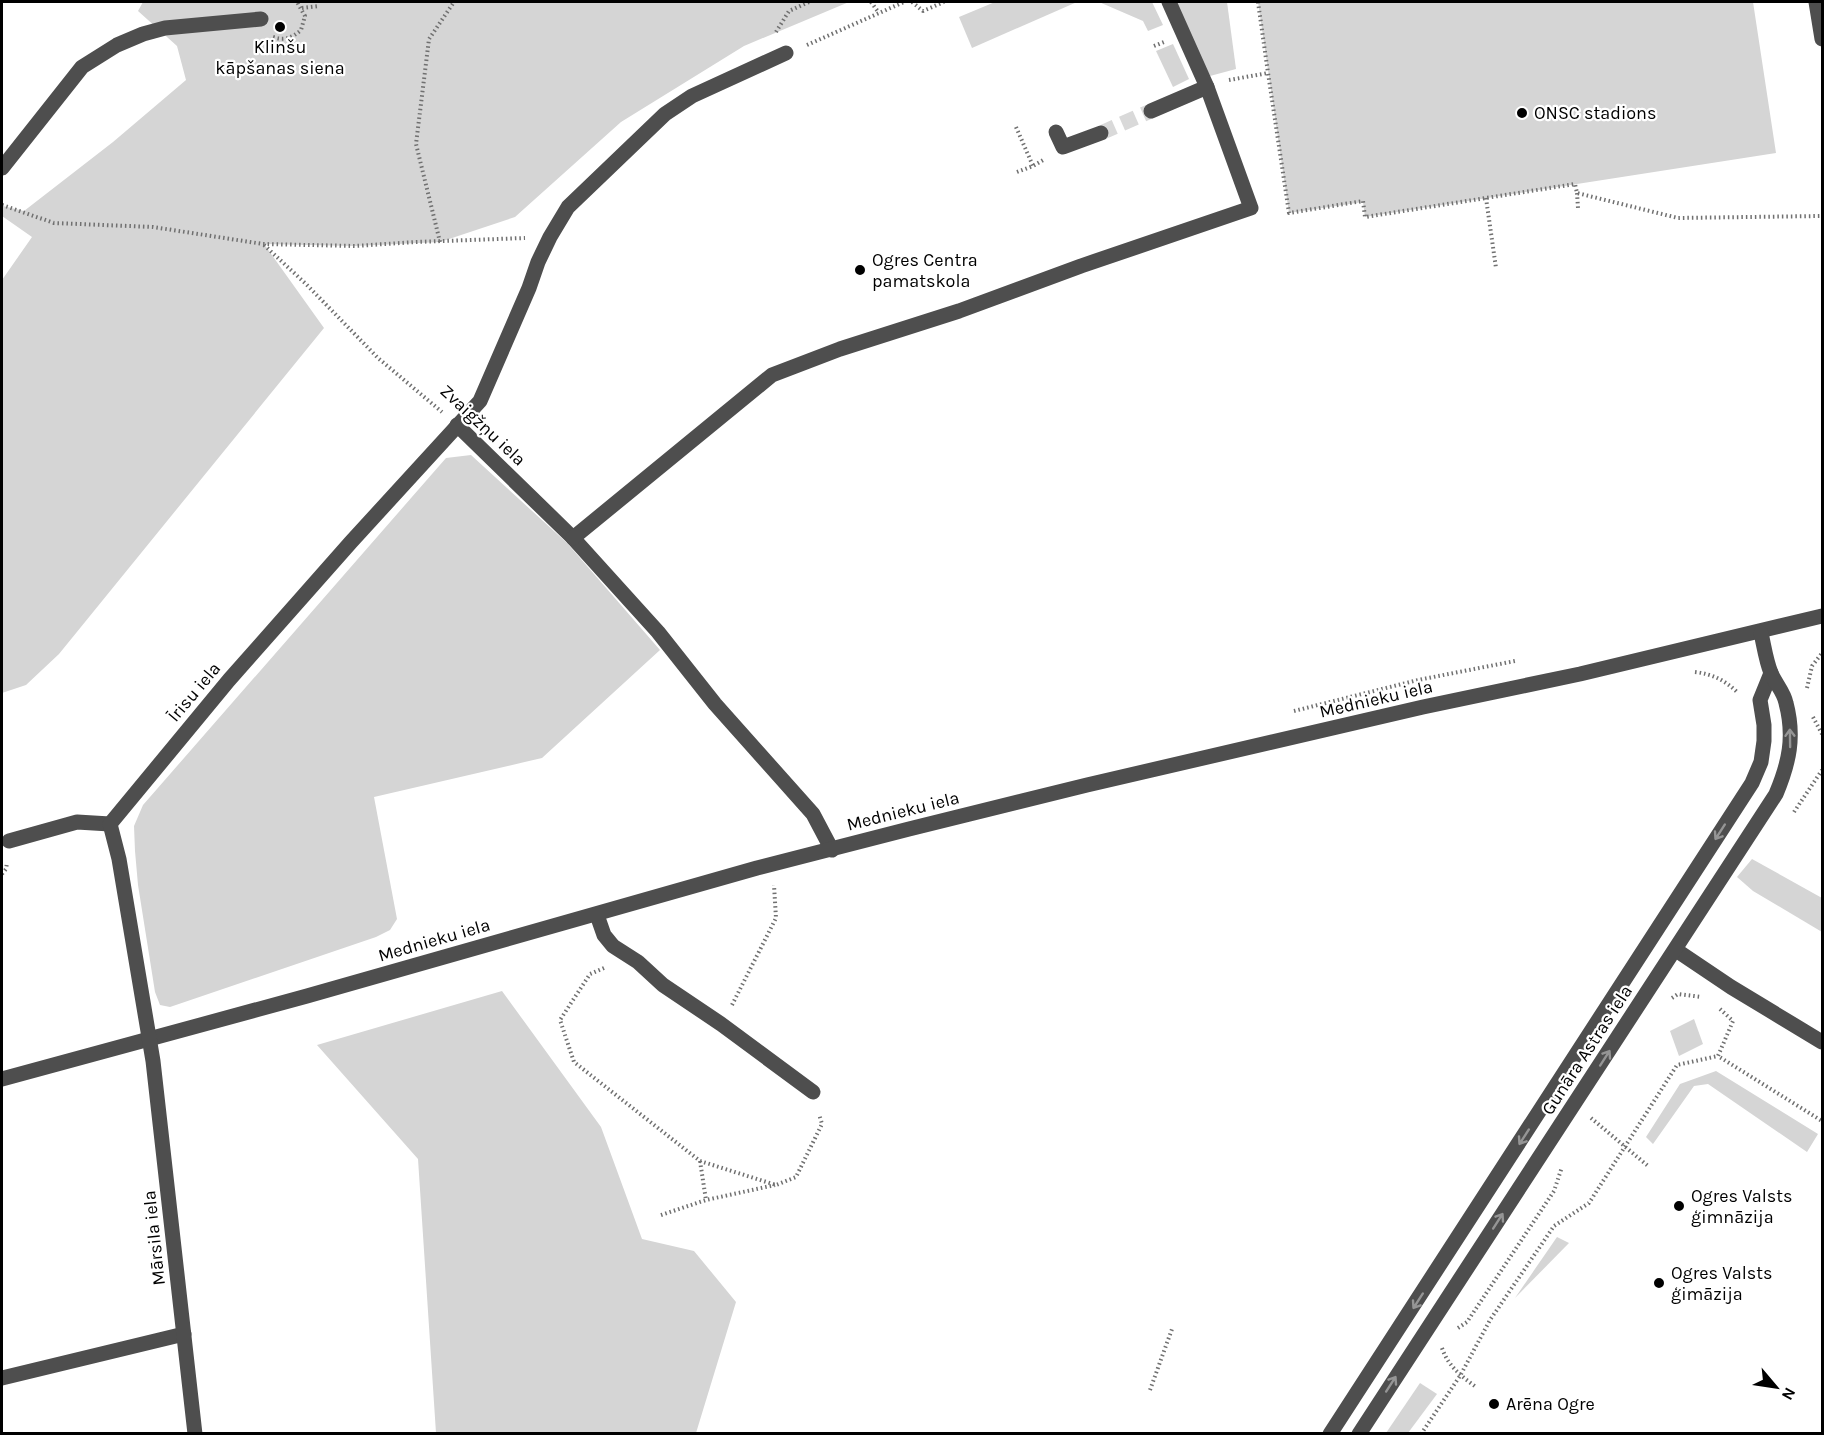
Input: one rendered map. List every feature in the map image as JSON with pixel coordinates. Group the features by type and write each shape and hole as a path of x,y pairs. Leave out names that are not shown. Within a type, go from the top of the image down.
{"street":[{"path":"573,538 772,375 840,349 959,311 1081,266 1251,208 1207,87 1169,2"},
{"path":"1816,2 1822,39"},
{"path":"2,168 82,67 117,45 165,28 261,19"},
{"name":"Īrisu iela","path":"110,824 230,680 480,401 550,237 568,207 665,114 692,96 781,56"},
{"path":"1151,111 1207,87"},
{"path":"1056,132 1063,147 1101,133"},
{"name":"Zvaigžņu iela","path":"457,424 573,538 658,632 715,704 813,814 832,850"},
{"name":"Mednieku iela","path":"2,1078 150,1040 757,868 1087,785 1423,707 1580,675 1761,633 1822,616"},
{"name":"Gunāra Astras iela","path":"1359,1434 1776,794 1787,767 1791,744 1786,701 1771,673 1761,633"},
{"name":"Gunāra Astras iela","path":"1330,1434 1752,783 1761,762 1764,741 1760,700 1771,673"},
{"path":"9,842 78,822 110,824 121,869 150,1040"},
{"path":"597,915 604,935 614,946 638,962 663,985 721,1024 813,1092"},
{"path":"1676,950 1731,987 1822,1042"},
{"name":"Mārsila iela","path":"150,1040 195,1434"},
{"path":"2,1378 184,1334"}],"path":[{"path":"289,38 296,35 304,23 305,16 297,2"},
{"path":"440,242 416,144 429,39 454,2"},
{"path":"781,56 769,43 789,11 809,2"},
{"path":"871,2 879,13"},
{"path":"816,40 904,2"},
{"path":"912,2 923,11 945,2"},
{"path":"1258,2 1289,213 1363,201 1365,217 1575,184 1578,208"},
{"path":"302,8 319,6"},
{"path":"1207,87 1268,73"},
{"path":"1016,127 1033,166"},
{"path":"1017,171 1033,166 1063,147"},
{"path":"1577,193 1678,218 1822,216"},
{"path":"1486,198 1496,268"},
{"path":"2,205 54,223 153,227 263,244 355,246 550,237"},
{"name":"Zvaigžņu iela","path":"263,244 306,284 378,358 457,424"},
{"path":"1808,699 1807,688 1812,666 1822,653"},
{"path":"1810,711 1822,734"},
{"path":"1792,814 1822,770"},
{"path":"721,1024 746,981 777,918 774,884"},
{"path":"630,957 590,974 560,1020 574,1062 700,1161 776,1185"},
{"path":"1712,1003 1733,1021 1718,1056"},
{"path":"1421,1434 1460,1376 1490,1320 1554,1226 1589,1203 1677,1065 1718,1056 1822,1121"},
{"path":"660,1215 706,1200 776,1185 796,1177 822,1124 813,1092"},
{"path":"1590,1117 1648,1166"},
{"path":"700,1161 706,1200"},
{"path":"1150,1390 1172,1329"},
{"path":"1439,1338 1446,1360 1460,1376 1476,1387"}],"shaded area":[{"path":"143,2 849,2 744,46 621,122 515,217 440,242 355,246 264,244 324,328 59,654 26,685 2,693 2,280 32,237 2,216 3,206 24,211 113,142 186,80 177,46 138,11"},
{"path":"995,2 1077,2 972,48 959,17"},
{"path":"1099,2 1152,2 1163,25 1148,31 1143,21"},
{"path":"1174,2 1227,2 1236,69 1210,76"},
{"name":"ONSC stadions","path":"1258,2 1753,2 1776,153 1365,217 1363,202 1289,213"},
{"path":"1173,44 1189,79 1173,87 1156,51"},
{"path":"471,455 567,543 660,650 542,758 374,797 397,919 390,930 376,937 170,1007 160,1005 155,992 138,885 135,851 134,826 143,805 446,458"},
{"path":"1752,859 1822,898 1822,932 1753,891 1737,877"},
{"path":"502,991 601,1127 642,1239 694,1251 736,1302 696,1433 436,1433 418,1159 317,1045"},
{"path":"1694,1019 1703,1044 1679,1056 1670,1031"},
{"path":"1716,1071 1818,1134 1807,1152 1708,1084 1694,1086 1653,1144 1646,1137 1680,1084"},
{"path":"1557,1237 1569,1243 1515,1298"},
{"path":"1420,1383 1437,1394 1408,1433 1386,1433"}],"tunnel":[{"path":"1101,133 1151,111"}],"place":[{"name":"Klinšu kāpšanas siena","path":"280,27"},
{"name":"ONSC stadions","path":"1522,113"},
{"name":"Ogres Centra pamatskola","path":"860,270"},
{"name":"Ogres Valsts ģimnāzija","path":"1679,1206"},
{"name":"Ogres Valsts ģimāzija","path":"1659,1283"},
{"name":"Arēna Ogre","path":"1494,1404"}]}
